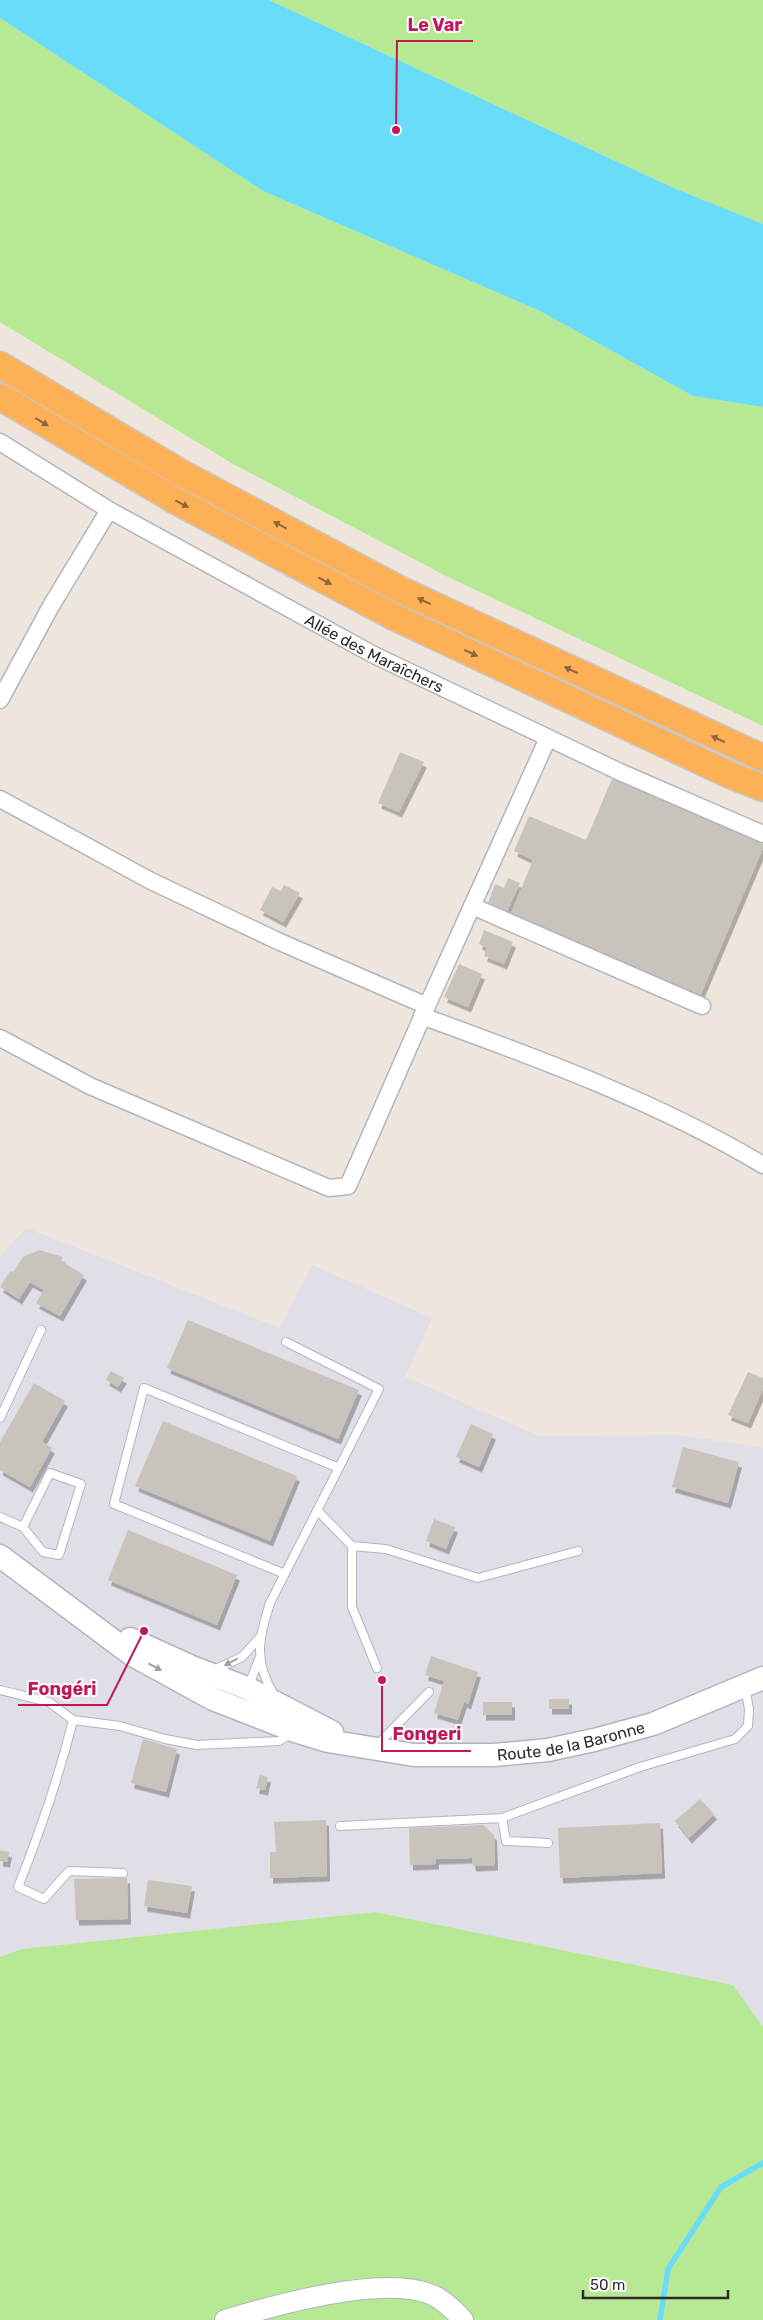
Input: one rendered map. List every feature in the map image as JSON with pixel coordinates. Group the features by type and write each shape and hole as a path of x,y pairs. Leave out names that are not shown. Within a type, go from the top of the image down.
{"highway":[{"path":"0,366 183,474 403,591 763,758"},
{"path":"0,397 176,501 394,617 763,788"}],"main road":[{"name":"Route de la Baronne","path":"0,1556 131,1654 231,1695 281,1705 331,1731 375,1749"},
{"name":"Route de la Baronne","path":"86,1620 194,1668 231,1695 295,1731 328,1741 414,1755 484,1755 548,1750 653,1724 754,1682"}],"street":[{"name":"Allée des Maraîchers","path":"0,442 108,510 374,655 620,772 763,834"},
{"path":"0,700 51,606 108,510"},
{"path":"0,1038 90,1086 329,1188 348,1186 424,1011 548,738"},
{"path":"0,798 151,881 424,1011 533,1056 717,1138 763,1165"},
{"path":"472,906 702,1006"},
{"path":"225,2320 281,2305 360,2289 402,2287 432,2294 463,2320"}],"lane":[{"path":"0,1418 41,1330"},
{"path":"231,1695 252,1680 259,1659 260,1636 270,1603 379,1389 286,1342"},
{"path":"285,1574 114,1504 144,1388 339,1468"},
{"path":"0,1517 23,1527 43,1552 59,1555 81,1484 50,1473 23,1527"},
{"path":"317,1510 352,1546 386,1549 478,1578 578,1551"},
{"path":"352,1546 352,1607 377,1668"},
{"path":"194,1668 216,1670 242,1657 260,1636"},
{"path":"259,1659 265,1678 281,1705"},
{"path":"340,1826 502,1818 640,1767 734,1739 748,1726 754,1682"},
{"path":"0,1690 49,1702 73,1720 120,1726 197,1745 250,1744 279,1741 295,1731"},
{"path":"375,1749 429,1692"},
{"path":"73,1720 64,1756 42,1825 18,1887 44,1899 69,1871 123,1873"},
{"path":"502,1818 506,1841 548,1843"}],"shaded area":[{"path":"26,1228 280,1328 312,1265 432,1318 405,1377 539,1436 680,1435 763,1448 763,2027 733,1985 375,1912 22,1949 0,1957 0,1256"}],"green space":[{"path":"269,0 763,0 763,224 676,189"},
{"path":"0,18 263,191 540,311 693,396 763,407 763,726 446,576 233,464 0,322"},
{"path":"375,1912 733,1985 763,2027 763,2320 0,2320 0,1957 22,1949"}],"water":[{"path":"0,0 269,0 676,189 763,224 763,407 693,396 540,311 263,191 0,18"}],"building":[{"path":"400,752 424,762 399,812 378,803"},
{"path":"614,774 763,842 763,848 700,996 510,916 533,860 514,851 529,816 586,840"},
{"path":"508,878 520,883 507,911 488,903 495,884 504,888"},
{"path":"284,885 300,893 283,922 260,910 272,887 281,891"},
{"path":"484,930 513,942 504,964 484,956 487,948 479,944"},
{"path":"459,964 482,974 468,1007 444,997"},
{"path":"39,1250 63,1257 61,1261 84,1275 60,1316 36,1303 44,1290 30,1282 19,1299 0,1287 10,1271 13,1272 23,1257"},
{"path":"188,1320 359,1390 338,1439 167,1368"},
{"path":"111,1371 124,1378 118,1387 106,1380"},
{"path":"748,1372 763,1378 763,1389 748,1423 728,1415"},
{"path":"34,1383 65,1401 42,1442 52,1448 30,1487 0,1470 0,1442"},
{"path":"163,1421 297,1476 270,1541 135,1486"},
{"path":"471,1424 493,1434 479,1467 456,1457"},
{"path":"683,1447 739,1462 728,1503 672,1487"},
{"path":"434,1519 455,1527 446,1549 426,1541"},
{"path":"128,1530 237,1575 217,1625 108,1580"},
{"path":"431,1656 478,1672 468,1704 464,1702 458,1720 434,1713 444,1681 425,1675"},
{"path":"549,1699 569,1699 569,1709 549,1709"},
{"path":"483,1702 512,1702 512,1715 483,1715"},
{"path":"143,1739 177,1749 166,1792 131,1783"},
{"path":"260,1775 268,1777 265,1790 256,1788"},
{"path":"700,1799 714,1814 689,1838 675,1821"},
{"path":"326,1820 327,1876 270,1878 270,1852 276,1852 274,1822"},
{"path":"660,1823 662,1873 560,1878 558,1828"},
{"path":"483,1825 494,1835 495,1865 473,1866 472,1858 436,1859 436,1864 410,1865 409,1828"},
{"path":"0,1850 9,1852 7,1862 0,1861"},
{"path":"127,1878 128,1919 76,1920 74,1879"},
{"path":"148,1880 192,1886 187,1913 144,1906"}],"waterway":[{"path":"660,2320 668,2269 721,2187 763,2163"}],"place":[{"name":"Le Var","path":"396,130"},
{"name":"Fongéri","path":"144,1631"},
{"name":"Fongeri","path":"382,1680"}]}
